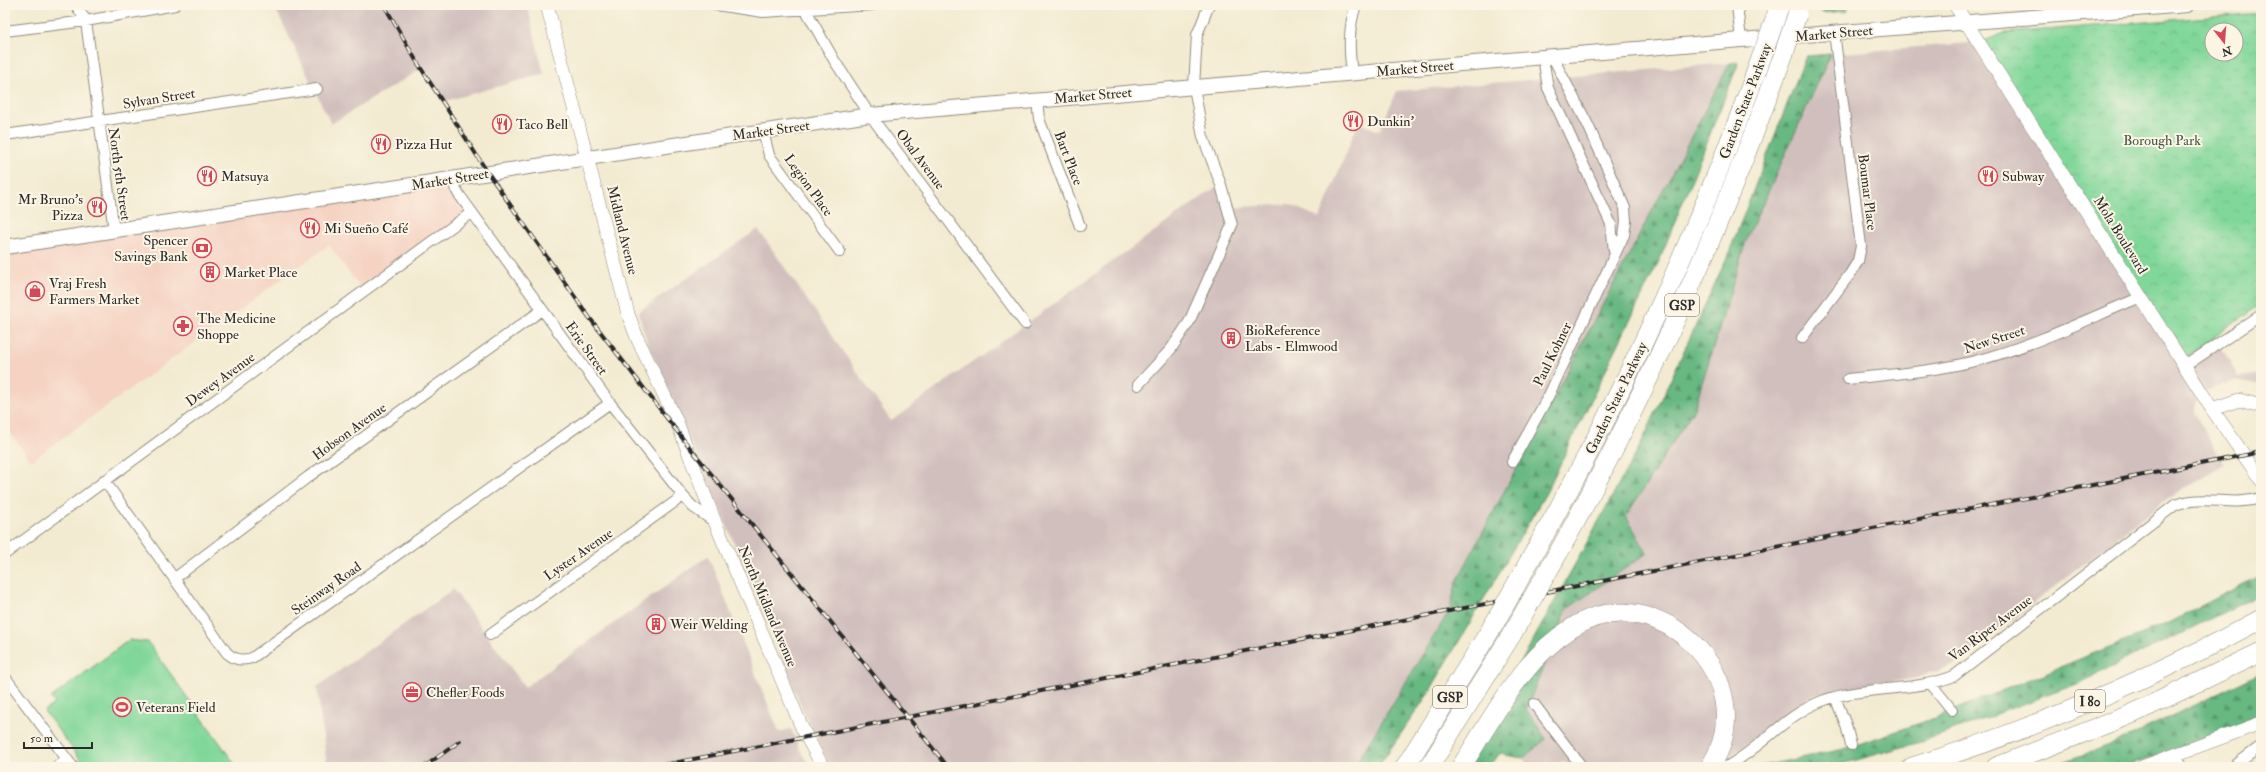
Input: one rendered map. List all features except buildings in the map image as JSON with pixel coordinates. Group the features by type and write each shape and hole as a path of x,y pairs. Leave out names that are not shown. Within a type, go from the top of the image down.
{"highway":[{"name":"Garden State Parkway","path":"1428,767 1512,634 1561,548 1607,462 1664,344 1721,216 1799,10"},
{"name":"Garden State Parkway","path":"1405,767 1493,626 1590,453 1646,336 1714,181 1762,56 1777,12"},
{"path":"1461,767 1533,660 1551,643 1573,627 1601,617 1619,614 1641,615 1665,623 1686,635 1704,655 1716,676 1723,699 1725,722 1720,744 1710,767"},
{"name":"I 80","path":"1912,767 1988,741 2105,695 2196,654 2261,619"},
{"name":"I 80","path":"1996,767 2132,714 2261,652"}],"main road":[{"name":"Market Street","path":"5,247 870,115 1834,32 2187,5"}],"street":[{"name":"North 5th Street","path":"76,5 86,21 98,122 114,230"},
{"path":"5,31 86,21 175,5"},
{"name":"Midland Avenue","path":"548,5 628,314 638,340 677,422 689,455"},
{"path":"716,5 763,12 804,7 872,5"},
{"path":"1138,385 1171,349 1189,322 1232,226 1221,185 1203,137 1194,87 1194,52 1197,35 1209,5"},
{"path":"1352,74 1349,50 1350,30 1356,5"},
{"path":"1737,5 1741,40"},
{"name":"Mola Boulevard","path":"1955,5 2212,409 2261,480"},
{"name":"Obal Avenue","path":"804,7 834,60 870,115 1025,324"},
{"name":"Boumar Place","path":"1802,338 1850,274 1858,261 1861,246 1834,32"},
{"name":"Paul Kohner","path":"1547,57 1548,88 1611,224 1614,240 1614,255"},
{"name":"Paul Kohner","path":"1512,462 1549,395 1624,235 1626,221 1625,208 1588,125 1547,57"},
{"name":"Sylvan Street","path":"5,135 317,88"},
{"name":"Bart Place","path":"1037,100 1039,119 1080,226"},
{"name":"Legion Place","path":"762,131 769,155 840,252"},
{"name":"Erie Street","path":"451,179 458,193 610,403 683,496 693,507 715,522"},
{"name":"Dewey Avenue","path":"5,554 104,480 472,212"},
{"name":"New Street","path":"1848,379 1943,368 1986,358 2052,334 2141,297"},
{"name":"Hobson Avenue","path":"174,578 308,477 542,310"},
{"path":"2185,366 2261,315"},
{"path":"2212,409 2239,400 2261,406"},
{"name":"Steinway Road","path":"104,480 227,653 239,660 252,658 610,403"},
{"name":"North Midland Avenue","path":"689,455 715,522 803,730 823,767"},
{"name":"Lyster Avenue","path":"490,635 683,496"},
{"name":"Van Riper Avenue","path":"1726,767 1743,757 1784,724 1810,706 1835,697 1930,684 1954,676 1976,661 2175,505 2187,500 2201,499 2236,502 2261,498"},
{"path":"5,677 70,763 56,767"},
{"path":"1930,684 1952,710"},
{"path":"1835,697 1846,724 1850,746"},
{"path":"1534,704 1582,767"},
{"path":"2142,767 2178,761 2261,723"},
{"path":"2233,767 2261,746"}],"shaded area":[{"path":"274,5 527,5 544,74 445,101 424,67 331,124"},
{"path":"1981,42 2182,359 2216,337 2238,377 2261,374 2261,385 2236,380 2199,393 2194,413 2224,464 2167,499 1952,666 1916,678 1810,696 1722,763 1697,767 1569,767 1563,761 1553,767 1530,767 1523,758 1546,739 1526,709 1567,609 1647,553 1626,516 1694,409 1747,238 1831,54"},
{"path":"1730,63 1456,583 1450,610 1354,767 832,767 826,759 808,722 720,509 647,342 638,312 758,229 891,421 1216,187 1226,208 1289,204 1320,218 1358,123 1379,131 1397,91"},
{"path":"450,183 469,212 361,289 329,245 31,461 5,426 5,251"},
{"path":"708,556 779,732 791,729 801,752 810,767 327,767 317,687 453,589 525,687"}],"green space":[{"path":"1824,5 1849,5 1847,11 1822,13"},
{"name":"Borough Park","path":"2261,13 2261,304 2182,360 1981,42 2005,33"},
{"path":"1831,54 1747,238 1694,409 1626,516 1647,553 1567,609 1526,709 1546,739 1523,758 1499,754 1490,767 1452,767 1520,664 1641,444 1728,255 1806,56"},
{"path":"1739,62 1660,259 1546,493 1428,694 1378,767 1354,767 1450,610 1456,583 1730,63"},
{"path":"2261,575 2261,594 2077,684 1924,741 1832,767 1757,767 1844,749 1932,719 2166,624"},
{"name":"Veterans Field","path":"129,640 147,642 150,645 237,767 86,767 44,711 55,703 51,698"},
{"path":"2261,673 2261,719 2126,767 2050,767 2115,743"}],"railway":[{"path":"384,5 417,62 488,173 589,317 683,439 948,767"},
{"path":"653,767 2261,452"},
{"path":"424,767 460,741"}],"place":[{"name":"Dunkin'","path":"1353,121"},
{"name":"Taco Bell","path":"502,124"},
{"name":"Pizza Hut","path":"381,144"},
{"name":"Matsuya","path":"207,176"},
{"name":"Subway","path":"1988,176"},
{"name":"Mr Bruno's Pizza","path":"97,207"},
{"name":"Mi Sueño Café","path":"310,228"},
{"name":"Spencer Savings Bank","path":"202,248"},
{"name":"Market Place","path":"210,272"},
{"name":"Vraj Fresh Farmers Market","path":"35,291"},
{"name":"The Medicine Shoppe","path":"183,326"},
{"name":"BioReference Labs - Elmwood","path":"1231,338"},
{"name":"Weir Welding","path":"656,624"},
{"name":"Chefler Foods","path":"412,692"},
{"name":"Veterans Field","path":"122,707"}]}
